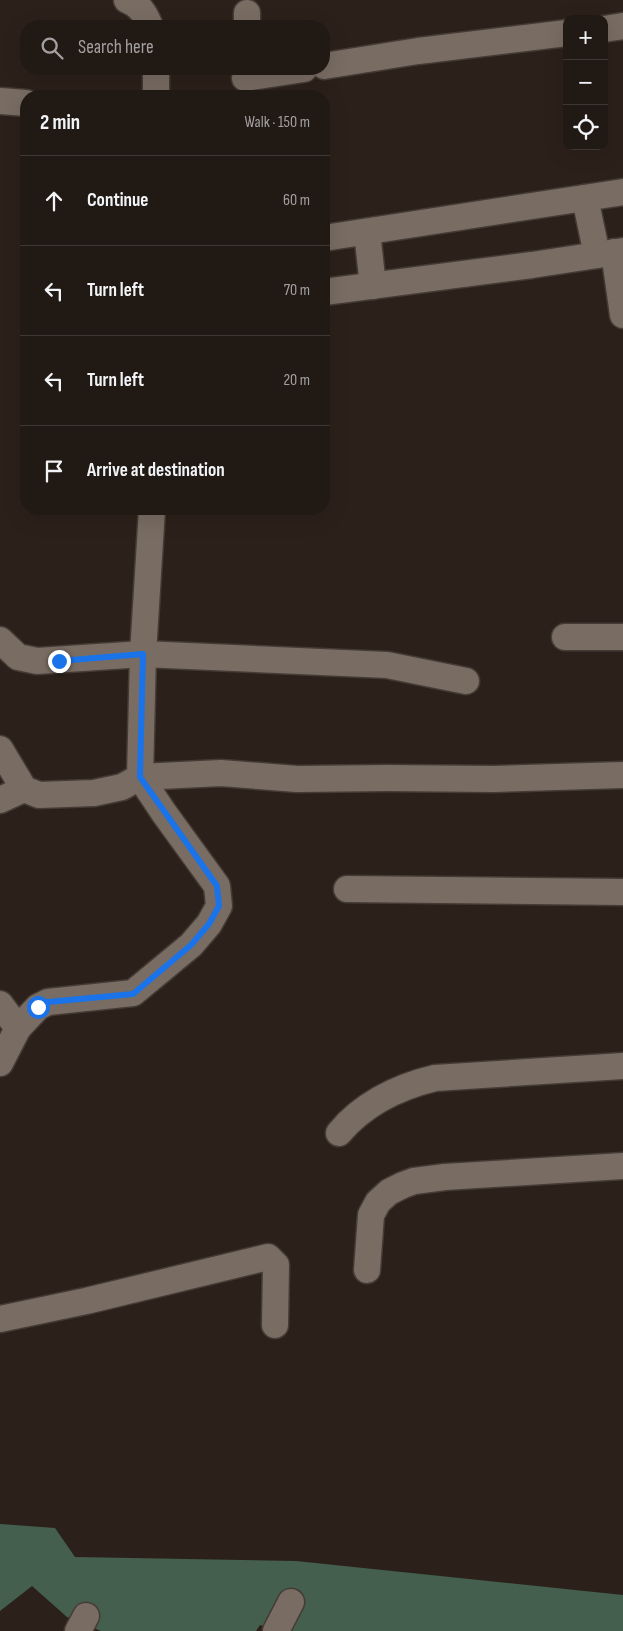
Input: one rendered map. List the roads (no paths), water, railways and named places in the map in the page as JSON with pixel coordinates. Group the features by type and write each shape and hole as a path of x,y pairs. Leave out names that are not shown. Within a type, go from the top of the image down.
{"street":[{"path":"127,0 142,10 147,20"},
{"path":"608,28 623,26"},
{"path":"330,65 418,51 563,33"},
{"path":"156,75 156,90"},
{"path":"245,81 274,75"},
{"path":"0,101 20,102"},
{"path":"330,237 623,192"},
{"path":"585,198 612,253 623,315"},
{"path":"367,232 373,286"},
{"path":"330,291 612,253"},
{"path":"0,1063 18,1028 38,1007 48,1002 133,994 191,945 209,924 219,906 217,886 140,777 143,654 152,515"},
{"path":"565,638 623,637"},
{"path":"0,640 18,657 37,661 143,654 387,665 466,681"},
{"path":"0,750 24,789 39,795 94,793 122,787 140,777 220,772 297,779 494,779 623,774"},
{"path":"0,800 24,789"},
{"path":"347,889 623,892"},
{"path":"0,1004 18,1028"},
{"path":"339,1133 350,1120 367,1106 410,1084 427,1080 471,1076 623,1066"},
{"path":"367,1270 371,1216 378,1202 389,1192 403,1185 414,1181 444,1177 623,1166"},
{"path":"0,1319 86,1301 268,1257 276,1265 275,1326"},
{"path":"276,1631 291,1602"}]}
